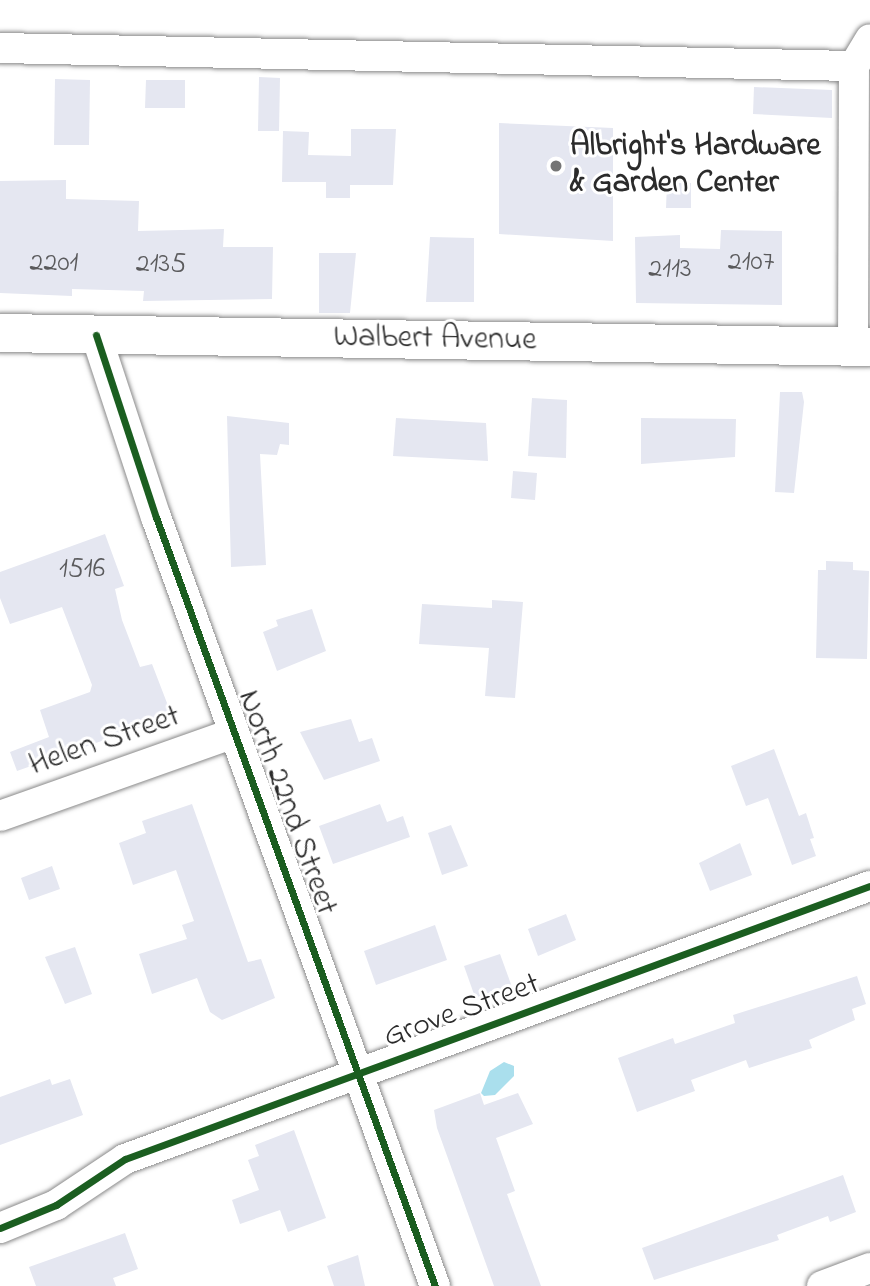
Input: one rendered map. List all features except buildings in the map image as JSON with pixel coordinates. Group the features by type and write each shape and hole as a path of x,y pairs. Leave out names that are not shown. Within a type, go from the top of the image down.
{"main road":[{"name":"Walbert Avenue","path":"0,333 861,347"}],"street":[{"path":"861,347 854,66 870,38"},
{"path":"0,48 854,66"},
{"name":"North 22nd Street","path":"96,335 234,733 435,1286"},
{"name":"Helen Street","path":"0,816 234,733"},
{"name":"Grove Street","path":"0,1228 55,1205 125,1159 870,886"},
{"path":"821,1286 870,1268"}],"water":[{"path":"504,1062 514,1066 514,1076 495,1095 484,1096 481,1093 490,1071"}],"cycle path":[{"path":"96,335 156,517 435,1286"},
{"path":"0,1228 56,1205 125,1159 870,886"}],"place":[{"name":"Albright's Hardware & Garden Center","path":"556,166"}]}
